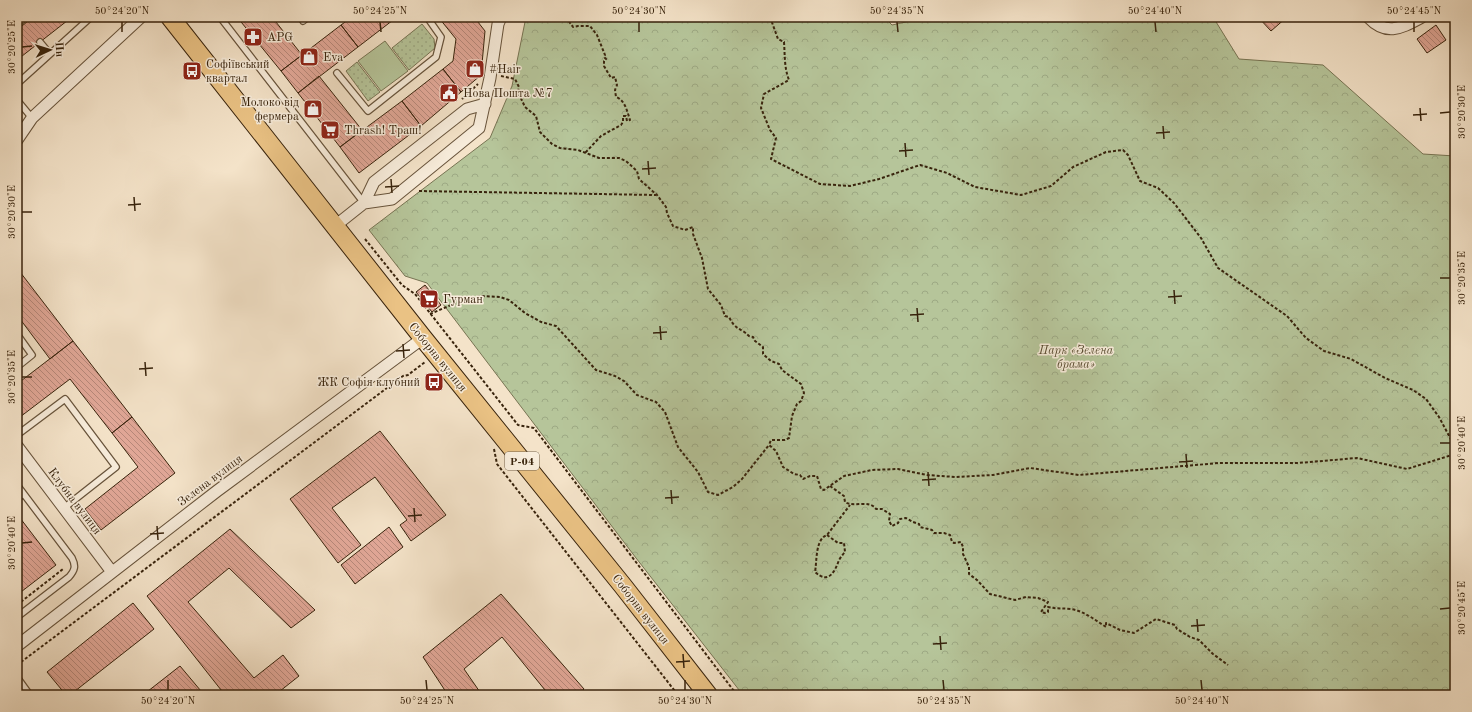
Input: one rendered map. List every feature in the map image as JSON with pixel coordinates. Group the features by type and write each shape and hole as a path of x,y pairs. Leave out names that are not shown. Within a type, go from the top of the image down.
{"main road":[{"name":"Соборна вулиця","path":"170,17 423,338 623,586 708,695"}],"street":[{"path":"17,140 32,118 141,17"},
{"path":"1368,17 1379,26 1386,29 1396,29 1422,17"},
{"path":"364,203 392,199 479,128 490,78 497,19"},
{"path":"335,226 364,203 374,182 467,109 485,104"},
{"name":"Зелена вулиця","path":"17,646 216,491 423,338"},
{"name":"Клубна вулиця","path":"17,446 112,572"}],"lane":[{"path":"17,84 91,17"},
{"path":"220,17 364,203"},
{"path":"301,17 304,21 308,17"},
{"path":"337,73 368,111 436,58 441,37 428,17"},
{"path":"17,24 25,20"},
{"path":"40,42 50,54"},
{"path":"17,100 32,118"},
{"path":"17,334 32,355 17,367"},
{"path":"17,435 65,399 116,467 64,508"},
{"path":"17,485 72,558 74,563 74,571 69,577 17,617"},
{"path":"17,499 23,494"},
{"path":"17,677 30,695"}],"path":[{"path":"566,17 573,27 590,26 597,35 606,59 604,61 604,66 611,78 615,77 617,85 615,90 616,97 620,98 626,106 630,120 627,121 626,116 622,116 623,122 621,126 601,136 585,153"},
{"path":"590,17 599,21 604,17"},
{"path":"770,17 778,39 784,42 784,69 789,80 764,94 762,101 761,108 770,130 776,138 771,159 820,184 850,186 879,179 920,165 947,173 975,187 1021,195 1051,186 1073,167 1106,152 1123,150 1128,155 1140,181 1158,188 1174,203 1201,238 1218,268 1287,316 1306,338 1324,351 1351,359 1385,378 1413,390 1426,399 1439,417 1455,447"},
{"path":"430,314 463,300 482,296 509,300 525,313 541,322 556,326 563,336 596,370 624,381 637,396 656,402 665,412 678,447 698,472 708,492 718,495 733,487 742,479 770,445 771,440 785,440 789,438 792,416 804,393 802,384 782,370 779,364 771,361 763,354 763,347 754,340 753,337 733,326 729,317 726,316 721,305 708,289 702,258 693,234 693,227 685,230 673,226 666,207 657,195 639,179 637,171 626,161 619,158 599,158 578,150 560,148 552,144 540,132 536,116 525,107 518,92 519,86 515,79 503,76 490,78"},
{"path":"458,103 480,82"},
{"path":"402,191 657,195"},
{"path":"364,238 402,285 415,294 518,425 534,428 737,695"},
{"path":"17,665 397,380 408,375 424,362"},
{"path":"770,445 776,451 783,467 794,474 800,475 803,479 810,476 817,476 820,489 824,490 844,476 872,470 898,470 927,475 955,477 993,475 1030,468 1079,474 1219,463 1298,463 1357,458 1407,469 1455,454"},
{"path":"493,447 497,464 678,695"},
{"path":"830,486 844,496 845,502 850,505 866,504 874,506 876,509 882,509 890,514 889,521 892,526 898,523 900,519 906,518 919,524 920,527 932,530 934,533 944,533 950,535 952,542 954,543 961,542 963,554 969,568 969,574 990,594 1015,600 1026,597 1038,598 1048,602 1041,612 1048,612 1048,607 1061,610 1072,609 1087,615 1106,627 1106,623 1120,630 1134,633 1156,619 1175,625 1177,629 1190,637 1200,640 1212,654 1228,665"},
{"path":"827,535 838,543 844,543 845,552 840,558 834,573 828,577 822,577 815,572 817,559 816,555 821,539 827,535 850,505"},
{"path":"17,605 67,567"}],"green space":[{"name":"Парк «Зелена брама»","path":"526,17 884,17 892,25 929,17 1213,17 1239,59 1323,65 1423,154 1455,156 1455,695 743,695 636,558 427,283 405,276 369,230 490,138 512,86"},
{"path":"422,24 434,39 435,48 409,70 392,48"},
{"path":"385,41 408,71 381,91 358,61"},
{"path":"357,62 380,92 368,101 346,71"}],"building":[{"path":"33,17 72,17 17,60 17,30"},
{"path":"237,17 272,17 302,55 281,71"},
{"path":"352,17 397,17 358,47 341,25"},
{"path":"474,17 485,31 481,75 461,92 443,69 453,61 456,39 439,18"},
{"path":"1258,17 1287,17 1271,31"},
{"path":"341,25 358,47 298,93 281,71"},
{"path":"1436,25 1446,40 1427,53 1417,39"},
{"path":"443,69 461,92 421,126 402,101"},
{"path":"319,76 362,130 340,147 298,93"},
{"path":"402,101 421,126 359,173 340,147"},
{"path":"17,268 73,341 50,359 17,315"},
{"name":"Гурман","path":"425,285 441,305 432,312 416,292"},
{"path":"73,341 132,417 112,433 70,379 20,417 17,413 17,384"},
{"path":"132,417 175,473 101,530 85,509 138,467 112,433"},
{"path":"380,431 446,515 411,541 400,525 407,520 375,477 332,508 361,545 338,563 290,499"},
{"path":"17,514 56,565 17,595 17,563 20,560 17,556"},
{"path":"389,527 403,547 355,584 341,565"},
{"path":"230,529 315,610 291,628 229,568 188,602 254,678 283,655 299,676 275,695 225,695 147,596"},
{"path":"501,594 584,689 577,695 549,695 502,637 464,669 482,695 448,695 423,657"},
{"path":"133,603 154,629 70,695 66,695 47,672"},
{"path":"180,666 201,691 196,695 143,695"}],"place":[{"name":"APG","path":"253,37"},
{"name":"Eva","path":"309,57"},
{"name":"#Hair","path":"475,69"},
{"name":"Софіївський квартал","path":"192,71"},
{"name":"Нова Пошта №7","path":"449,93"},
{"name":"Молоко від фермера","path":"313,109"},
{"name":"Thrash! Траш!","path":"330,130"},
{"name":"Гурман","path":"429,299"},
{"name":"ЖК Софія клубний","path":"434,382"}]}
